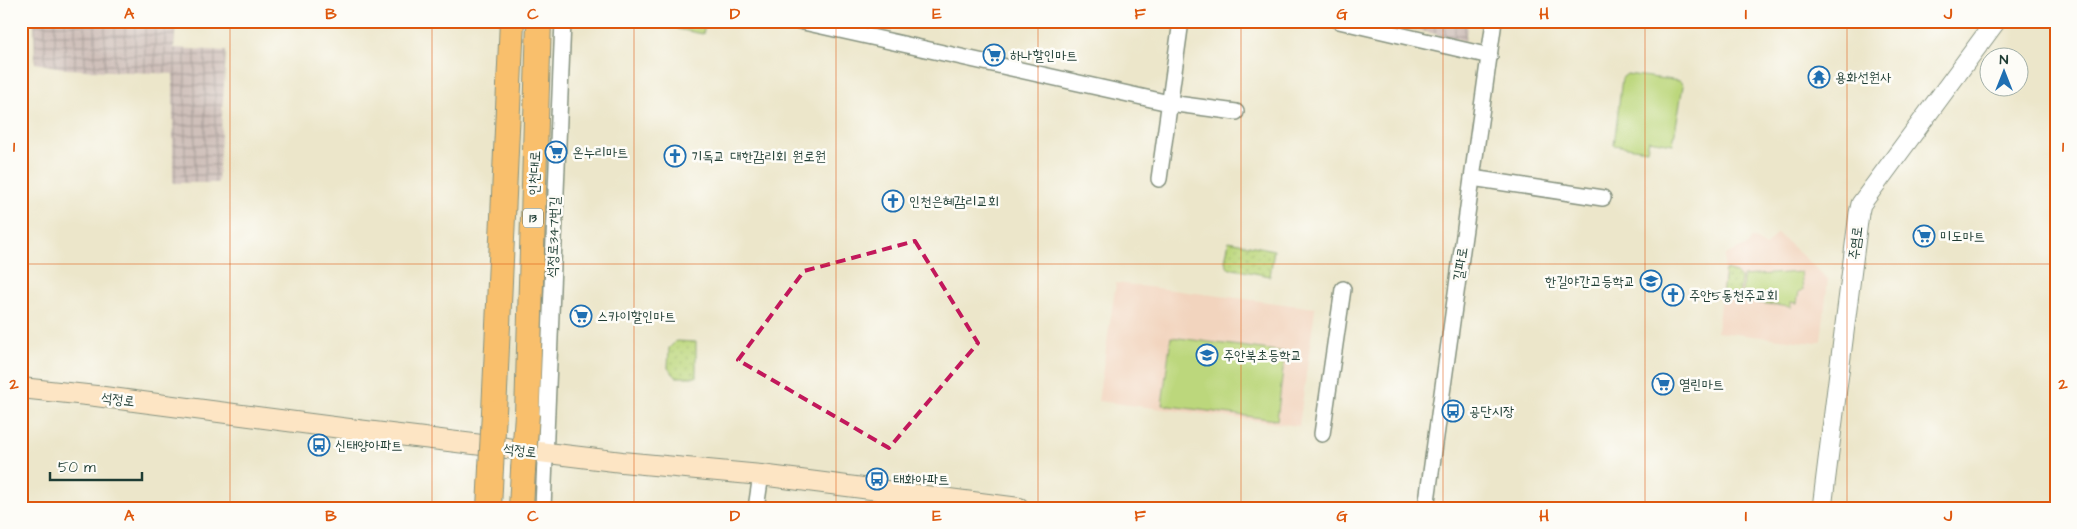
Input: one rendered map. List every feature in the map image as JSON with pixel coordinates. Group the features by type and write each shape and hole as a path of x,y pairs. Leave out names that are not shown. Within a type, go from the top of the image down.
{"highway":[{"name":"인천대로","path":"489,508 512,21"},
{"name":"인천대로","path":"521,508 527,414 539,21"}],"main road":[{"name":"석정로","path":"21,388 546,453 761,475 1019,508"}],"street":[{"name":"석정로347번길","path":"543,508 563,21"},
{"path":"799,21 1169,103 1236,112"},
{"path":"1158,178 1181,21"},
{"path":"1339,21 1490,56"},
{"name":"길파로","path":"1426,508 1494,21"},
{"name":"주염로","path":"1822,508 1858,222 1862,204 1996,21"},
{"path":"1472,178 1603,198"},
{"path":"1322,434 1343,289"},
{"path":"756,508 761,475"}],"highlighted area":[{"path":"915,241 978,343 889,448 738,360 804,271"}],"shaded area":[{"path":"34,21 176,21 174,48 226,51 218,183 173,183 173,74 67,69 35,63"},
{"path":"1378,21 1468,21 1465,41"},
{"path":"1777,233 1828,279 1821,340 1816,343 1717,332 1725,255 1748,245 1752,237 1766,246"},
{"name":"주안북초등학교","path":"1116,283 1315,308 1299,426 1098,401"}],"green space":[{"path":"678,21 706,21 703,34 677,29"},
{"path":"1627,74 1680,81 1683,86 1673,144 1649,140 1647,150 1614,145 1622,78"},
{"path":"1229,241 1274,250 1270,276 1228,268 1225,261"},
{"path":"1725,270 1736,273 1741,278 1739,299 1722,297"},
{"path":"1801,272 1803,290 1799,292 1797,303 1791,302 1791,307 1742,301 1743,276"},
{"path":"1171,337 1285,352 1277,420 1162,405"},
{"path":"676,341 696,342 696,377 676,377 668,368 669,348"}],"place":[{"name":"하나할인마트","path":"994,55"},
{"name":"용화선원사","path":"1819,77"},
{"name":"온누리마트","path":"556,152"},
{"name":"기독교 대한감리회 원로원","path":"675,156"},
{"name":"인천은혜감리교회","path":"893,201"},
{"name":"미도마트","path":"1924,236"},
{"name":"한길야간고등학교","path":"1651,281"},
{"name":"주안5동천주교회","path":"1673,295"},
{"name":"스카이할인마트","path":"581,316"},
{"name":"주안북초등학교","path":"1207,355"},
{"name":"열린마트","path":"1663,384"},
{"name":"공단시장","path":"1453,411"},
{"name":"신태양아파트","path":"319,445"},
{"name":"태화아파트","path":"877,479"}]}
